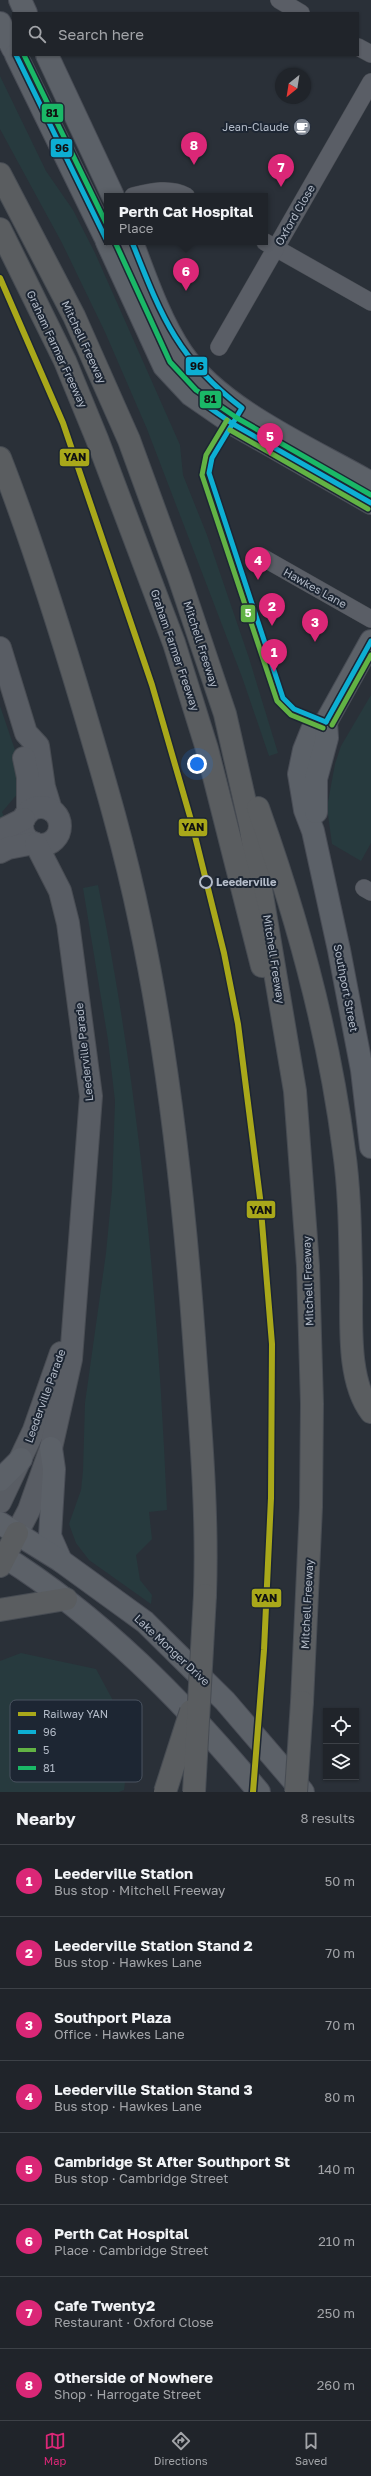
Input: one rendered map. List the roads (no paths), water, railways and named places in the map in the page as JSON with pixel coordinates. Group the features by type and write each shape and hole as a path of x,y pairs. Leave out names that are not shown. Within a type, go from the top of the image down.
{"highway":[{"name":"Mitchell Freeway","path":"0,174 74,316 129,440 179,577 225,714 258,862 295,1091 308,1266 312,1404 311,1507 302,1702 302,1791"},
{"name":"Graham Farmer Freeway","path":"0,229 65,361 98,439 174,643 207,749 295,1091"},
{"path":"0,458 47,585 109,792 140,921 161,1033 186,1223 203,1453 206,1553 205,1595 202,1679 194,1792"},
{"path":"225,714 285,882 309,962 331,1064 349,1197 362,1363 359,1389 371,1412"},
{"path":"2,1559 8,1528"},
{"path":"0,1610 66,1599"},
{"path":"165,1792 202,1679"}],"main road":[{"path":"20,0 26,12"},
{"path":"0,23 12,47"},
{"path":"16,56 104,236"},
{"path":"47,56 112,193"},
{"path":"108,245 164,366 191,395 234,424 371,503"},
{"path":"133,245 173,336 182,353 204,378 222,394 265,423 371,483"},
{"name":"Southport Street","path":"371,641 326,722 312,730 304,750 299,774 305,810 313,831 339,950 362,1070 371,1147"},
{"path":"0,648 26,733 38,746 44,787 51,810 60,823 42,842 8,848 0,852"},
{"path":"26,733 23,749 28,777 26,816 23,831 29,840 42,842"},
{"path":"0,831 39,808 51,810"},
{"name":"Leederville Parade","path":"8,1528 29,1510 52,1448 71,1359 78,1286 90,1096 68,923 60,891 60,856 42,842"},
{"name":"Leederville Parade","path":"0,1502 34,1430 60,1356 78,1286"},
{"path":"52,1448 54,1469 50,1536 61,1561"},
{"path":"0,1480 21,1459"},
{"name":"Lake Monger Drive","path":"8,1528 61,1561 145,1622 225,1701 302,1791"},
{"path":"2,1559 66,1599 142,1666 222,1748 259,1792"}],"street":[{"path":"279,0 299,12"},
{"path":"359,48 371,54"},
{"name":"Oxford Close","path":"219,347 270,245 371,82"},
{"path":"146,193 177,191 181,193"},
{"path":"270,245 371,302"},
{"name":"Hawkes Lane","path":"260,556 371,619"}],"rail line":[{"name":"YAN","path":"0,278 63,423 152,685 191,820 224,953 238,1024 260,1198 272,1344 271,1498 264,1650 253,1792"}],"place":[{"name":"Jean-Claude","path":"302,127"},
{"name":"Otherside of Nowhere","path":"194,165"},
{"name":"Cafe Twenty2","path":"281,187"},
{"name":"Perth Cat Hospital","path":"186,291"},
{"name":"Cambridge St After Southport St","path":"270,456"},
{"name":"Leederville Station Stand 3","path":"258,580"},
{"name":"Leederville Station Stand 2","path":"272,626"},
{"name":"Southport Plaza","path":"315,642"},
{"name":"Leederville Station","path":"274,672"},
{"name":"Leederville","path":"206,882"}]}
